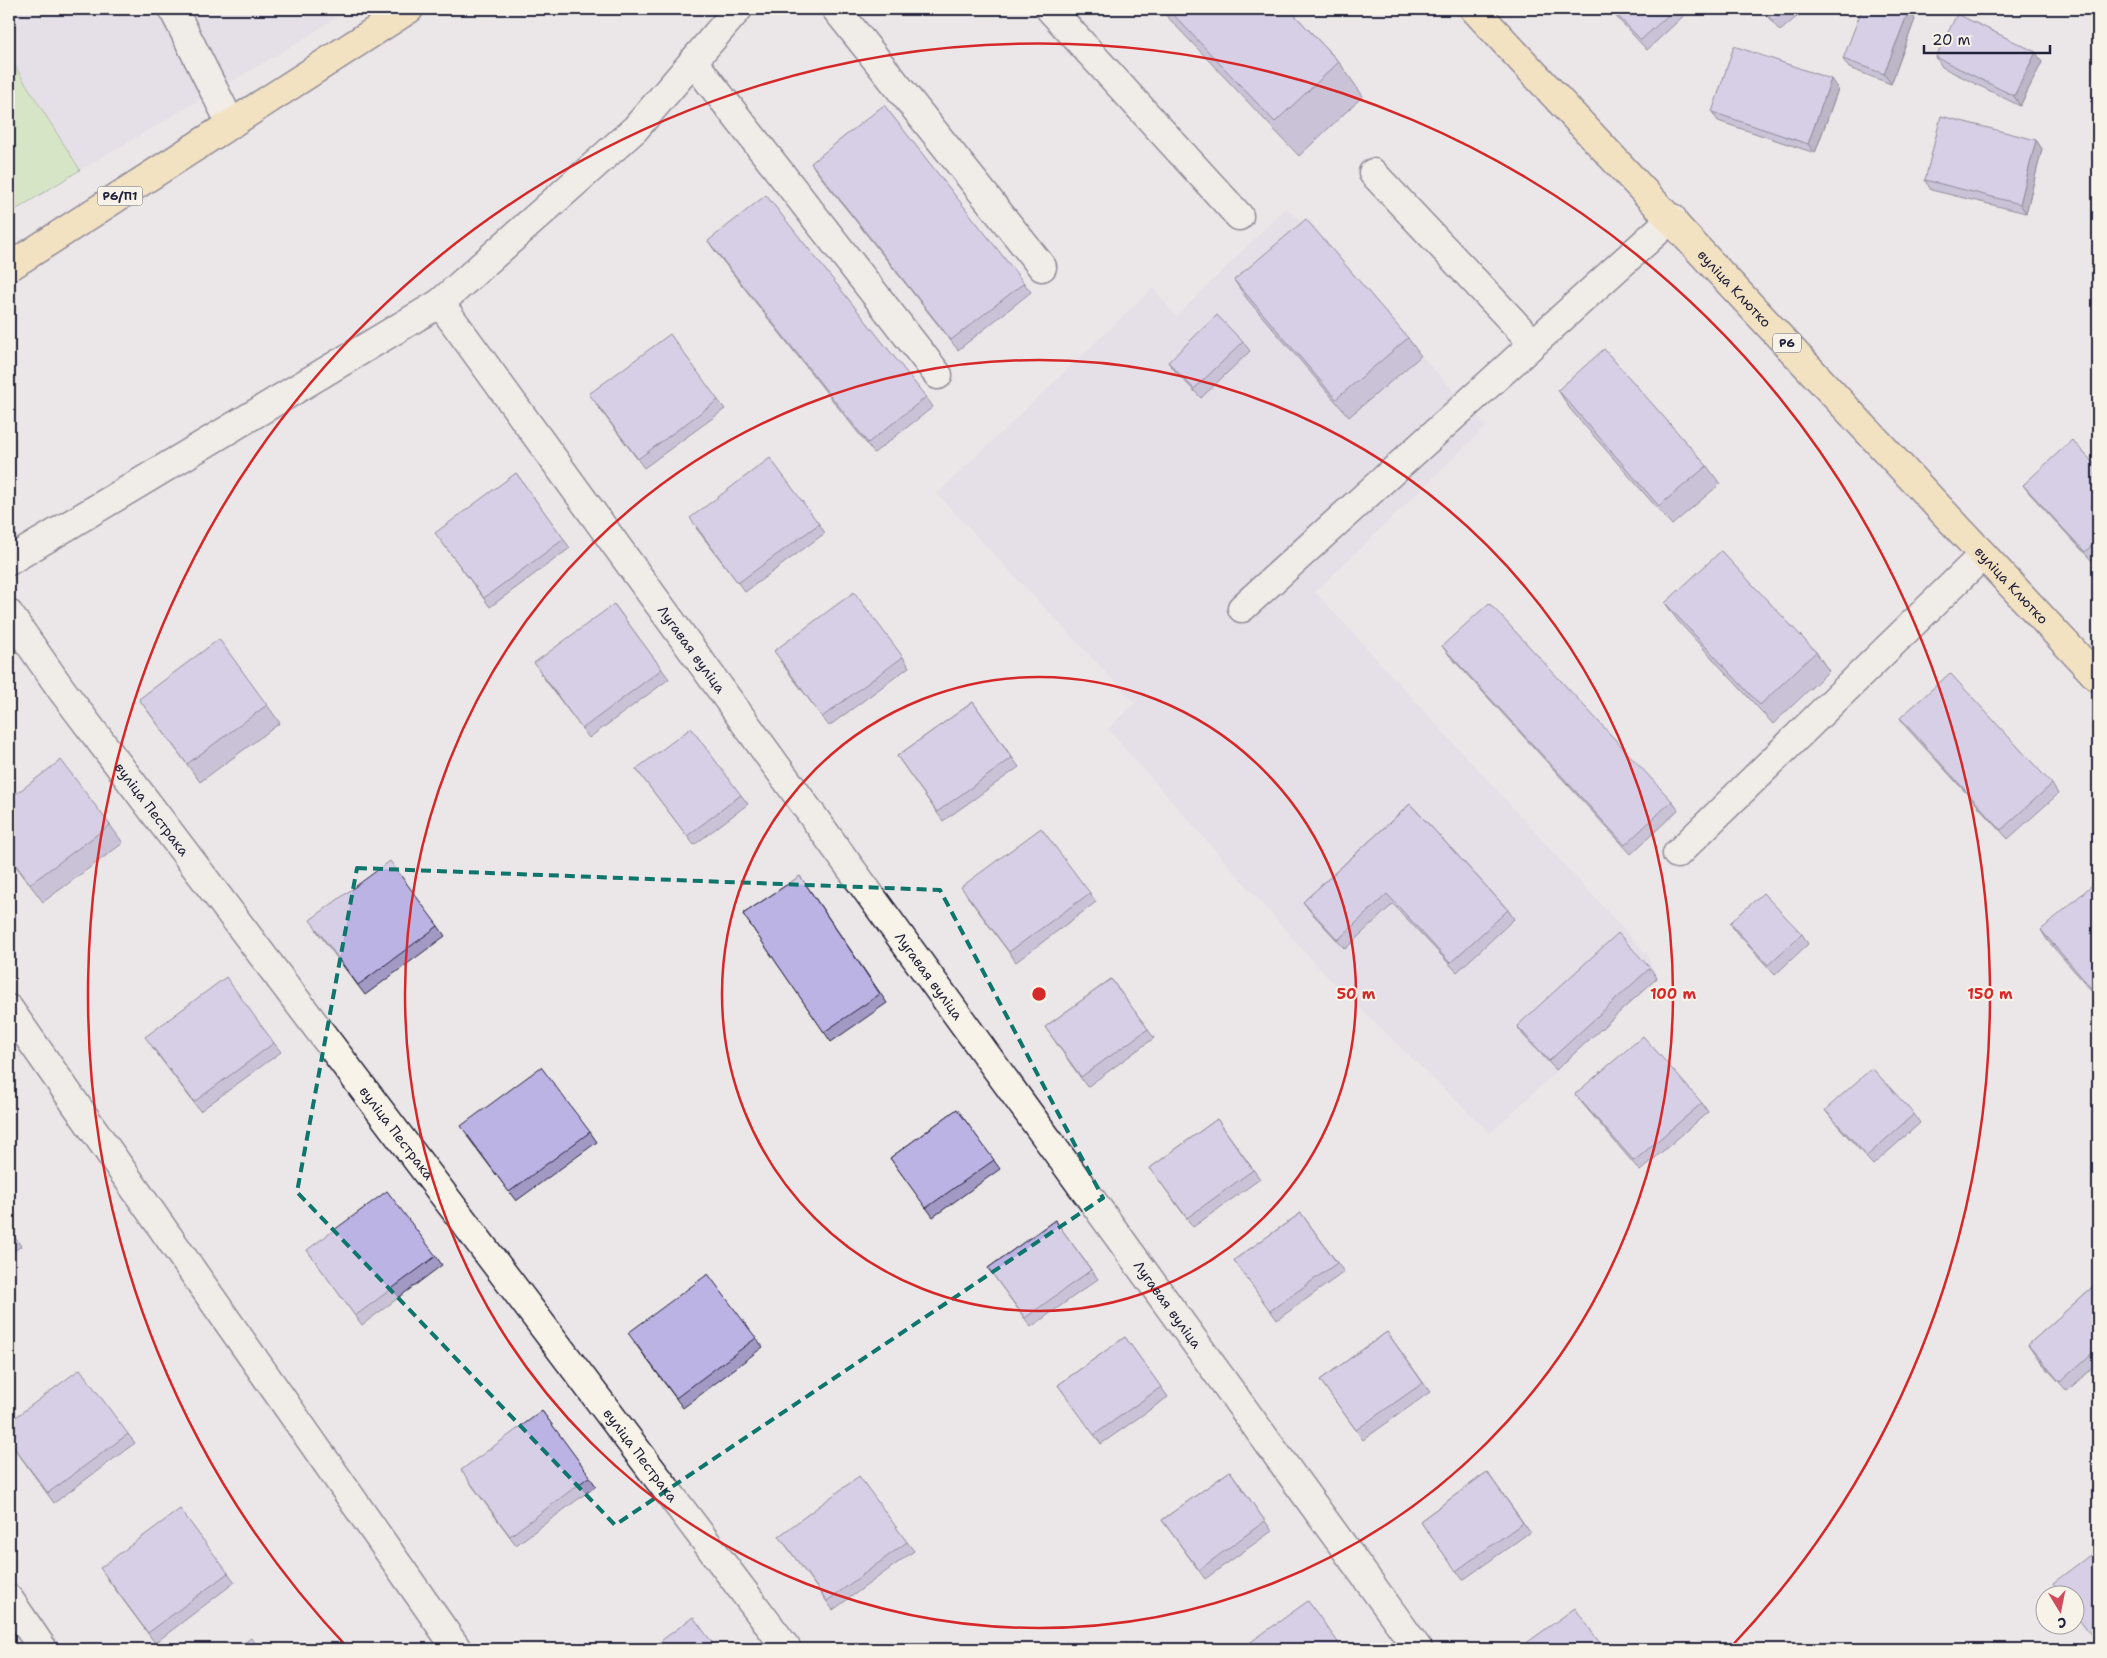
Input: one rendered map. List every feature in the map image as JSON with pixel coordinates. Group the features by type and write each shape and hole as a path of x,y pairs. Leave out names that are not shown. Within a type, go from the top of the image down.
{"main road":[{"name":"Р6/П1","path":"9,267 408,9"},
{"name":"вуліца Клютко","path":"1474,9 1672,218 1983,555 2098,676"}],"street":[{"path":"172,9 231,124"},
{"path":"9,561 440,303 635,129 738,9"},
{"path":"836,9 1042,267"},
{"path":"1050,9 1240,216"},
{"path":"693,61 938,375"},
{"path":"1373,173 1533,343"},
{"path":"1242,608 1672,218"},
{"name":"Лугавая вуліца","path":"440,303 1418,1649"},
{"path":"1677,854 1983,555"},
{"name":"вуліца Пестрака","path":"9,614 61,689 788,1649"},
{"path":"9,1009 457,1649"},
{"path":"9,1599 42,1649"}],"highlighted area":[{"path":"357,868 940,890 1103,1198 615,1525 297,1192"}],"shaded area":[{"path":"9,9 349,9 295,44 80,170 9,57"},
{"path":"1286,208 1319,237 1421,356 1486,426 1315,592 1647,955 1657,978 1490,1133 1323,972 1108,729 1135,703 937,494 1153,288 1176,317"}],"green space":[{"path":"9,57 80,170 9,214"}],"building":[{"path":"1168,9 1289,9 1339,62 1275,122"},
{"path":"1611,9 1675,9 1641,40"},
{"path":"1763,9 1788,9 1773,21"},
{"path":"1862,9 1909,10 1884,74 1843,59"},
{"path":"1957,14 2036,52 2014,96 1936,57"},
{"path":"1734,46 1831,79 1808,144 1712,112"},
{"path":"884,105 1024,283 951,340 811,163"},
{"path":"1941,116 2036,140 2020,204 1925,180"},
{"path":"766,195 926,397 868,443 708,241"},
{"path":"1306,219 1408,338 1336,399 1234,280"},
{"path":"1217,315 1243,342 1194,389 1168,362"},
{"path":"670,334 718,400 638,459 589,394"},
{"path":"1604,349 1707,466 1659,506 1558,390"},
{"path":"2072,440 2098,468 2098,540 2085,552 2023,485"},
{"path":"770,458 819,524 738,583 690,518"},
{"path":"516,473 564,539 484,598 435,533"},
{"path":"1721,551 1816,652 1760,705 1665,603"},
{"path":"854,592 903,657 822,717 774,651"},
{"path":"1489,603 1672,801 1625,845 1442,646"},
{"path":"614,604 662,669 582,729 534,663"},
{"path":"219,639 267,705 187,764 139,699"},
{"path":"1950,673 2052,784 2001,830 1900,718"},
{"path":"973,702 1012,758 937,812 897,756"},
{"path":"691,728 741,795 687,836 636,769"},
{"path":"61,760 110,825 30,884 9,856 9,799"},
{"path":"1410,804 1508,910 1450,963 1387,894 1338,940 1303,902"},
{"path":"1041,828 1090,893 1009,952 961,887"},
{"path":"390,861 438,926 358,985 310,920"},
{"path":"800,876 880,994 824,1032 743,914"},
{"path":"2091,886 2098,894 2098,996 2041,930"},
{"path":"1763,893 1802,934 1768,965 1730,923"},
{"path":"1618,933 1650,968 1549,1061 1517,1026"},
{"path":"226,977 274,1043 194,1102 145,1037"},
{"path":"1111,979 1148,1029 1081,1077 1045,1027"},
{"path":"1643,1036 1702,1103 1634,1161 1575,1094"},
{"path":"541,1067 590,1132 509,1192 461,1126"},
{"path":"1872,1068 1914,1114 1867,1156 1825,1110"},
{"path":"957,1109 994,1160 926,1208 890,1158"},
{"path":"1217,1119 1253,1170 1187,1218 1150,1168"},
{"path":"387,1191 436,1256 355,1316 307,1250"},
{"path":"1301,1213 1337,1263 1270,1311 1234,1260"},
{"path":"1055,1220 1091,1270 1025,1318 988,1268"},
{"path":"9,1229 15,1237 9,1241"},
{"path":"708,1274 756,1338 676,1398 628,1333"},
{"path":"2098,1282 2098,1348 2060,1382 2028,1345"},
{"path":"1387,1332 1423,1383 1356,1430 1320,1380"},
{"path":"1125,1337 1161,1387 1094,1435 1058,1385"},
{"path":"80,1369 128,1434 48,1493 9,1441 9,1422"},
{"path":"542,1411 590,1476 510,1536 461,1470"},
{"path":"1230,1471 1265,1521 1199,1570 1162,1520"},
{"path":"1487,1472 1523,1523 1456,1571 1420,1521"},
{"path":"859,1476 907,1542 827,1601 779,1536"},
{"path":"180,1509 228,1573 148,1633 100,1568"},
{"path":"2098,1549 2098,1644 2084,1625 2084,1586 2055,1586 2053,1583"},
{"path":"1308,1601 1343,1649 1241,1649"},
{"path":"1575,1608 1604,1649 1518,1649"},
{"path":"693,1617 717,1649 650,1649"},
{"path":"251,1638 260,1649 236,1649"}]}
